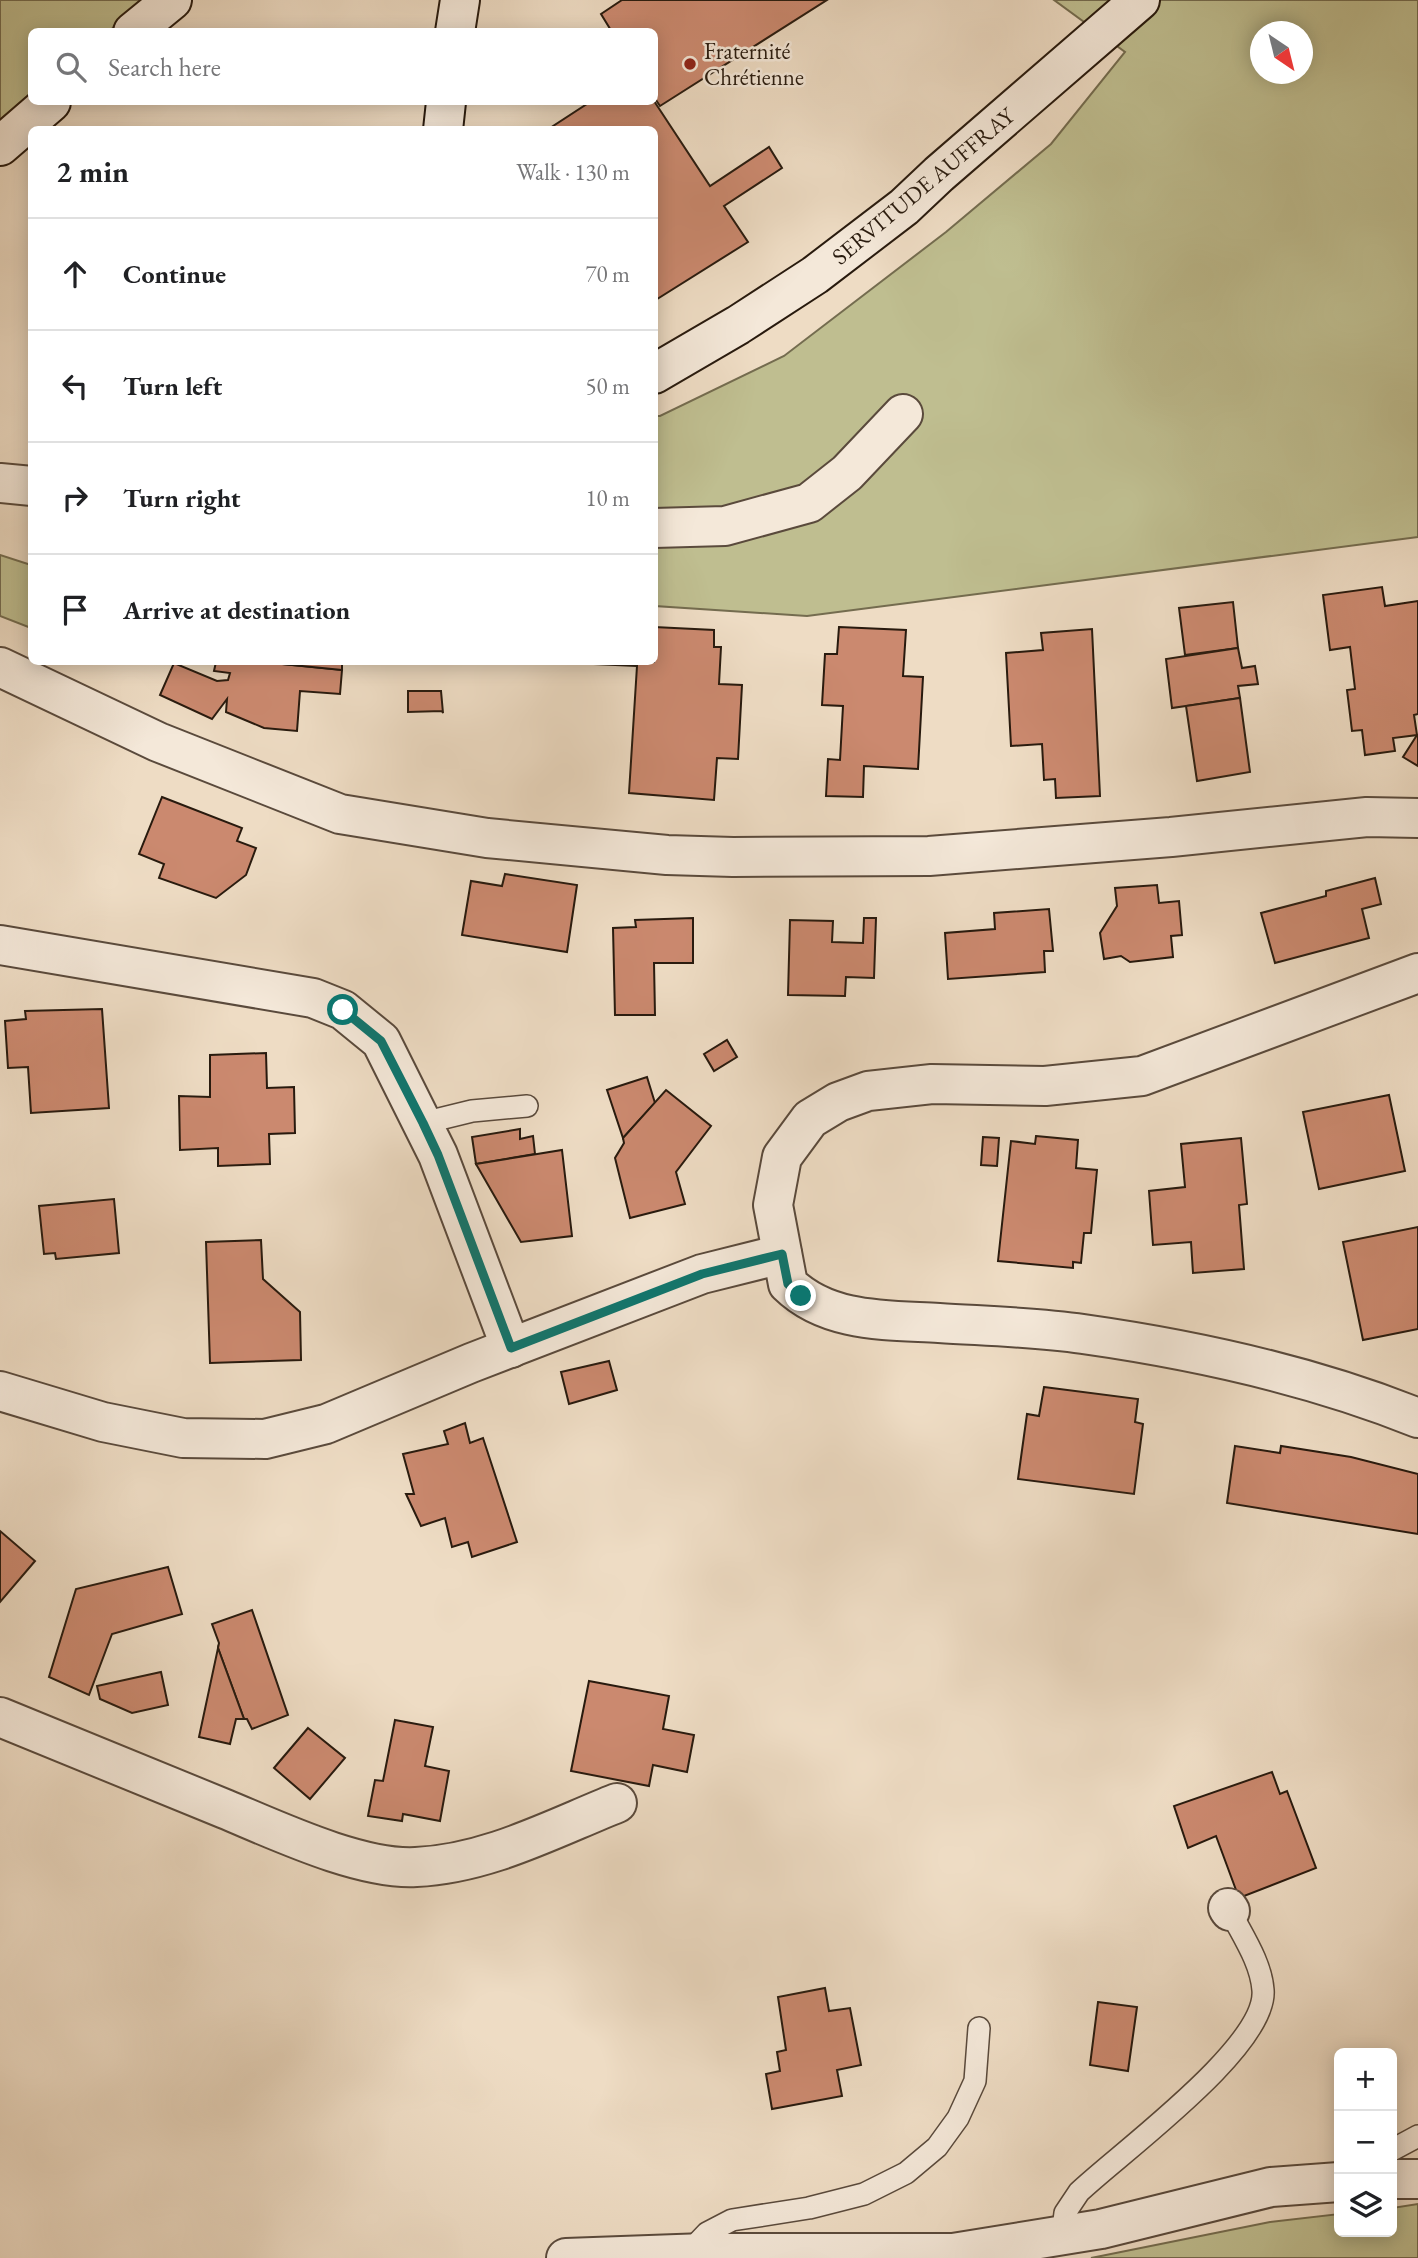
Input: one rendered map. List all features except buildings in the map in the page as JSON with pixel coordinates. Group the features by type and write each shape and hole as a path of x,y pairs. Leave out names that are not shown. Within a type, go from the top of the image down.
{"street":[{"path":"138,28 172,0"},
{"path":"456,28 460,0"},
{"name":"SERVITUDE AUFFRAY","path":"658,372 738,325 815,275 904,207 1123,5"},
{"path":"0,146 48,105"},
{"path":"443,126 446,105"},
{"path":"658,528 725,526 809,503 847,473 903,414"},
{"path":"0,484 28,486"},
{"path":"0,667 158,742 340,814 487,838 667,855 929,856 1171,837 1367,817 1418,818"},
{"path":"0,945 300,995 343,1010 381,1041 423,1123 438,1155 511,1348"},
{"path":"1418,972 1142,1076 1045,1086 932,1084 868,1091 852,1096 810,1119 782,1157 773,1205 788,1284 811,1301 841,1313 873,1319 1081,1334 1254,1366 1376,1401 1418,1418"},
{"path":"0,1391 103,1422 183,1438 265,1439 326,1424 702,1274 782,1254"},
{"path":"0,1717 263,1825 355,1859 392,1866 418,1867 482,1857 617,1803"},
{"path":"1397,2179 1418,2179"},
{"path":"566,2258 688,2253 953,2253 1101,2229 1271,2187 1334,2182"}],"lane":[{"path":"423,1123 472,1111 527,1106"},
{"path":"1062,2236 1065,2213 1079,2192 1196,2091 1255,2021 1264,1991 1253,1957 1229,1909"},
{"path":"688,2253 707,2233 732,2220 809,2208 864,2194 906,2173 937,2147 958,2118 975,2081 979,2028"},
{"path":"1397,2147 1418,2136"}],"shaded area":[{"path":"0,0 148,0 113,28 28,28 28,97 0,120"},
{"path":"1054,0 1418,0 1418,537 807,616 658,606 658,416 784,356 946,232 1051,144 1125,52"},
{"path":"0,555 28,564 28,627 0,616"},
{"path":"1418,2204 1418,2258 1091,2258 1270,2222 1334,2215 1334,2237 1397,2237 1397,2207"}],"place":[{"name":"Fraternité Chrétienne","path":"690,64"}],"route":[{"path":"343,1010 381,1041 423,1123 438,1155 511,1348 702,1274 782,1254 788,1284 801,1296"}]}
